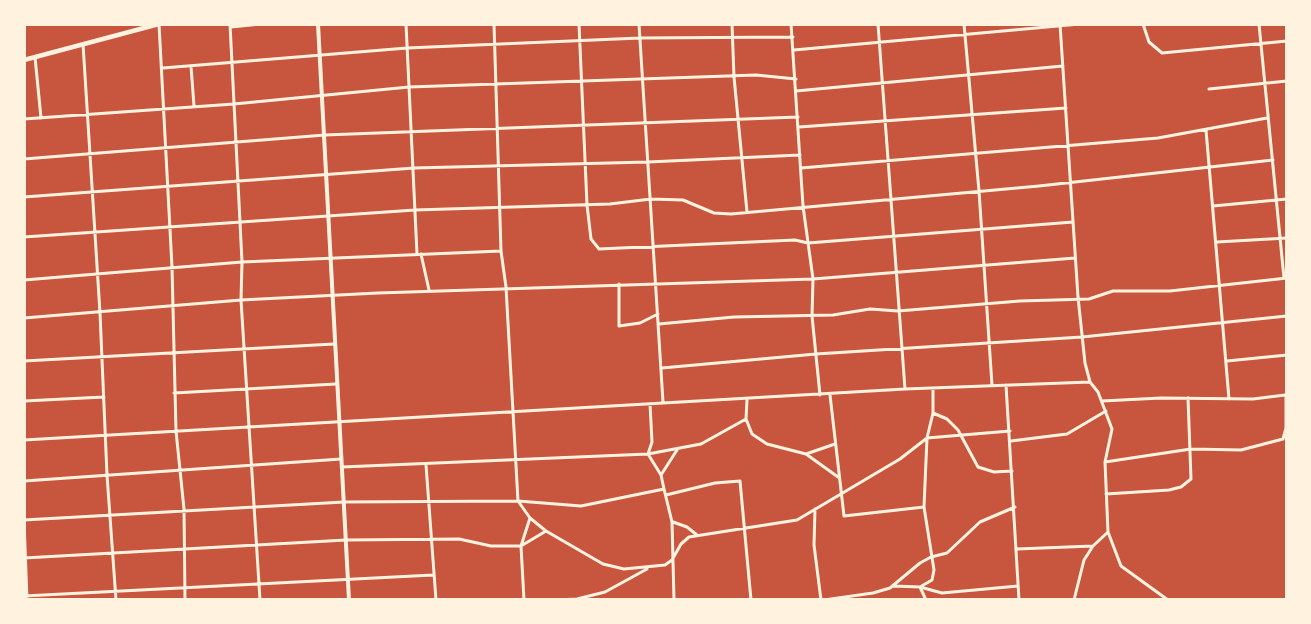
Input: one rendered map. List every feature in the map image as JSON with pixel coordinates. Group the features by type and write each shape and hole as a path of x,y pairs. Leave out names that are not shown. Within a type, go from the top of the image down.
{"main road":[{"path":"24,60 138,26 159,24"}],"street":[{"path":"159,24 172,267 174,393 186,548 185,600"},
{"path":"260,600 255,546 246,348 241,300 242,262 235,141 234,63 230,25 261,24"},
{"path":"318,24 324,94 331,296 349,600"},
{"path":"406,24 419,254 429,291"},
{"path":"494,24 501,251 506,287 518,501 530,518 546,531 603,564 624,569 665,565 672,560 681,544 698,535 792,522 900,459 927,438 1010,431"},
{"path":"579,24 587,205 591,239 600,249 795,240 808,243 1073,222"},
{"path":"639,24 663,403"},
{"path":"732,24 734,77 747,213"},
{"path":"792,24 803,206 813,279 812,316 820,396"},
{"path":"878,24 905,389"},
{"path":"964,24 979,191 992,385"},
{"path":"794,50 1080,24"},
{"path":"1143,24 1149,42 1162,53 1287,41"},
{"path":"659,324 734,317 812,316 870,309 898,311 1078,297 1089,299 1113,291 1161,291 1285,278 1263,83 1259,24"},
{"path":"1060,25 1082,337 1090,382 1102,401 1112,429 1105,462 1108,532 1121,566 1168,600"},
{"path":"163,68 407,48 732,35 793,36"},
{"path":"83,44 107,437 106,475 116,600"},
{"path":"35,57 41,118"},
{"path":"191,66 194,106"},
{"path":"796,91 1064,66"},
{"path":"24,119 234,104 410,87 774,75 796,79"},
{"path":"1209,89 1287,81"},
{"path":"799,128 1067,108"},
{"path":"24,159 325,135 497,127 646,124 739,118 751,121 798,117"},
{"path":"801,168 1158,138 1267,118"},
{"path":"1206,130 1229,399"},
{"path":"24,197 168,184 414,168 648,162 800,155"},
{"path":"24,237 416,210 587,205 651,199 684,200 714,213 747,213 1273,160"},
{"path":"1213,206 1287,199"},
{"path":"1217,242 1287,238"},
{"path":"24,280 242,262 501,251"},
{"path":"24,318 241,300 506,287 656,285 813,279 1075,258"},
{"path":"619,284 620,326 640,323 658,314"},
{"path":"662,368 816,354 1082,337 1287,316"},
{"path":"24,361 334,344"},
{"path":"1227,361 1287,355"},
{"path":"24,440 107,437 394,417 514,413 820,396 905,389 1090,382"},
{"path":"174,393 336,384"},
{"path":"1006,385 1019,600"},
{"path":"920,587 930,583 934,576 924,507 927,438 933,413 933,388"},
{"path":"831,395 839,493 844,516 924,507"},
{"path":"1102,401 1229,399 1286,395 1286,428 1283,440 1241,450 1191,449 1105,462"},
{"path":"24,401 104,397"},
{"path":"1107,494 1169,490 1188,483 1192,473 1188,398"},
{"path":"747,400 746,419 752,434 767,444 806,454 838,477"},
{"path":"648,454 652,442 650,404"},
{"path":"1011,441 1067,434 1106,411"},
{"path":"933,413 947,419 962,435 978,467 994,472 1012,471"},
{"path":"342,467 648,454 701,444 746,419"},
{"path":"806,454 835,444"},
{"path":"661,475 678,450"},
{"path":"648,454 661,475 672,522 674,600"},
{"path":"24,481 252,467 341,459"},
{"path":"426,465 436,600"},
{"path":"666,495 715,483 740,481 751,600"},
{"path":"433,575 26,597 24,520 184,509 344,502 518,501 581,506 664,489"},
{"path":"893,586 903,574 932,556 947,554 988,517 1015,507"},
{"path":"815,509 814,545 822,600 873,593 893,586 920,587 942,593 1018,586"},
{"path":"525,600 521,546 530,518"},
{"path":"672,522 687,527 698,535"},
{"path":"25,558 346,540 412,541 431,538 472,540 491,546 521,546 546,531"},
{"path":"1074,600 1079,576 1093,546 1108,532"},
{"path":"1017,549 1093,546"},
{"path":"556,600 577,599 605,592 648,568"},
{"path":"920,587 926,600"}]}
